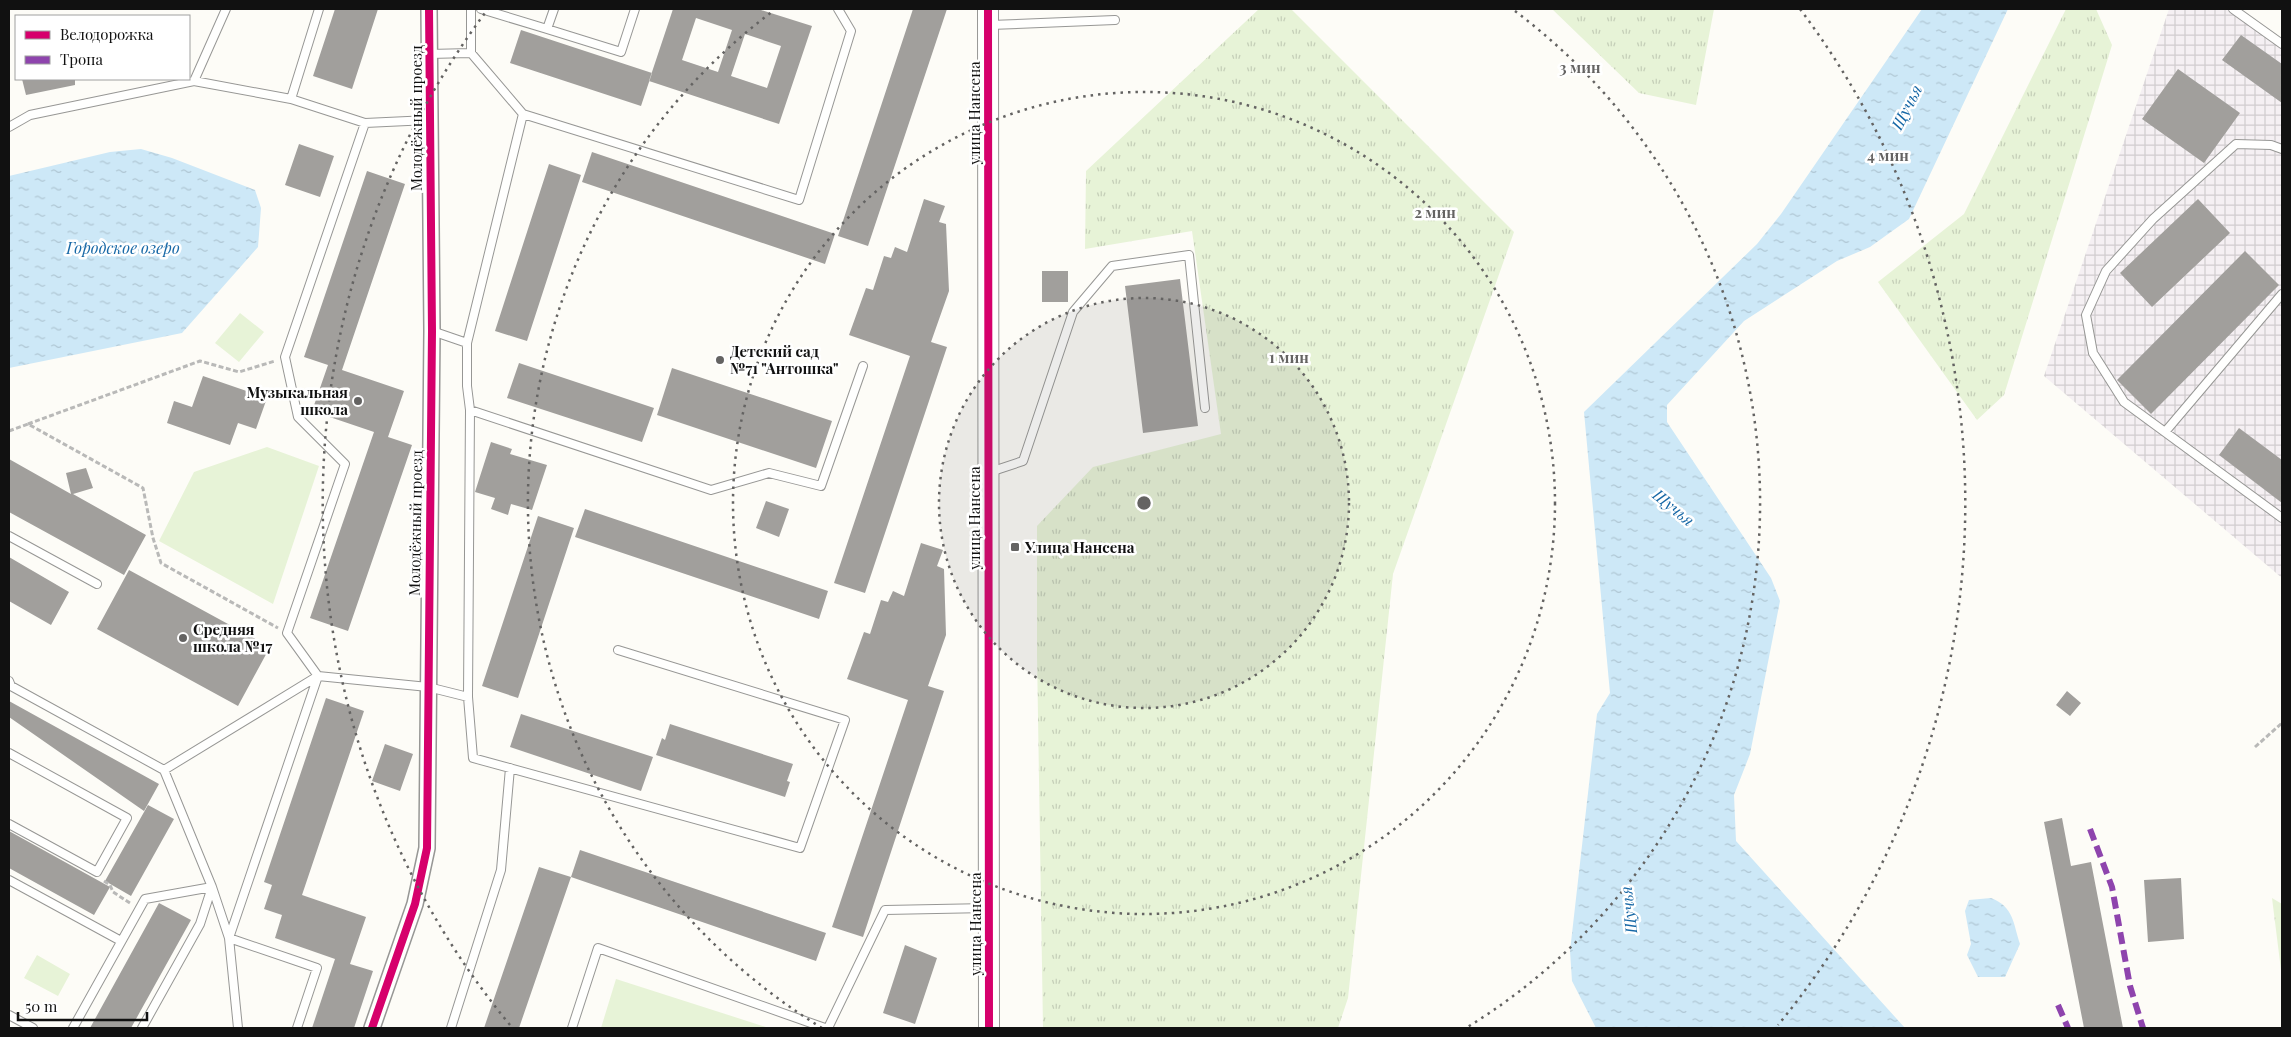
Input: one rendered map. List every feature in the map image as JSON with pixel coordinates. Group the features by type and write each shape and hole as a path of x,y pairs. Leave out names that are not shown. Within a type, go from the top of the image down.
{"street":[{"name":"Молодёжный проезд","path":"372,1028 415,904 427,848 432,332 429,9"},
{"name":"улица Нансена","path":"988,17 989,1028"}],"lane":[{"path":"194,81 226,9"},
{"path":"291,99 319,9"},
{"path":"471,9 471,53 523,114 799,200 851,31 838,9"},
{"path":"481,9 621,52 635,9"},
{"path":"547,29 554,9"},
{"path":"2233,9 2282,44"},
{"path":"988,17 1115,20"},
{"path":"429,54 471,53"},
{"path":"9,126 30,115 194,81 291,99 365,123 429,120"},
{"path":"523,114 467,343 467,386 470,410 468,697 473,758 800,848 845,720 618,650"},
{"path":"318,676 287,633 345,464 298,417 285,358 365,123"},
{"path":"2282,149 2271,146 2236,144 2154,219 2106,271 2086,315 2093,353 2124,402 2282,518"},
{"path":"988,472 1023,461 1073,312 1112,266 1189,254 1205,408"},
{"path":"2165,432 2282,294"},
{"path":"432,332 467,343"},
{"path":"470,410 711,490 769,473 821,486 863,366"},
{"path":"9,536 97,584"},
{"path":"229,938 318,676"},
{"path":"164,770 318,676 428,687 468,697"},
{"path":"9,680 11,686 164,770 212,886 229,938 238,1028"},
{"path":"9,754 127,818 97,872 9,824"},
{"path":"452,1028 501,870 510,768"},
{"path":"9,880 121,941"},
{"path":"73,1028 144,899 212,886"},
{"path":"142,1028 200,924 212,886"},
{"path":"572,1028 598,948 826,1028 885,910 988,908"},
{"path":"229,938 318,968 297,1028"},
{"path":"9,1015 33,1028"}],"path":[{"path":"9,431 200,361 239,372 285,358"},
{"path":"28,424 144,488 153,538 161,563 287,633"},
{"path":"2255,747 2282,723"},
{"path":"97,872 110,885 113,892 139,908"}],"shaded area":[{"path":"2169,9 2229,9 2282,47 2282,578 2044,376"}],"green space":[{"path":"1259,9 1291,9 1514,232 1393,574 1348,998 1338,1028 1043,1028 1037,655 1037,526 1093,467 1221,434 1192,231 1085,249 1086,171"},
{"path":"1552,9 1714,9 1696,105 1639,93"},
{"path":"2066,9 2096,9 2112,45 2004,395 1977,420 1878,282 1964,214"},
{"path":"240,313 264,332 239,362 215,343"},
{"path":"267,447 319,466 273,604 159,541 194,472"},
{"path":"2272,898 2282,904 2282,978"},
{"path":"37,955 70,974 58,996 24,978"},
{"path":"616,979 769,1028 601,1028"}],"water":[{"name":"Щучья","path":"1922,9 2008,9 1909,219 1870,247 1837,261 1744,321 1667,405 1667,422 1771,578 1780,601 1750,754 1734,795 1736,841 1905,1028 1596,1028 1572,981 1570,951 1597,714 1610,693 1584,412 1757,244 1781,214"},
{"name":"Городское озеро","path":"141,149 172,158 255,190 261,208 258,247 182,333 9,368 9,176 110,152"},
{"path":"1991,898 2004,906 2012,916 2020,944 2005,977 1978,977 1967,955 1971,944 1965,911 1969,900"}],"building":[{"path":"335,9 378,9 352,89 313,76"},
{"path":"673,9 758,9 812,26 779,124 649,81","holes":["696,18 732,30 718,72 682,60","745,34 781,46 767,88 731,76"]},
{"path":"913,9 947,9 868,246 838,236"},
{"path":"521,30 652,73 641,106 510,63"},
{"path":"2241,35 2282,64 2282,103 2222,60"},
{"path":"2178,69 2240,113 2204,163 2142,119"},
{"path":"22,80 75,80 75,85 26,95"},
{"path":"299,144 334,156 320,197 285,185"},
{"path":"592,152 835,234 825,264 582,182"},
{"path":"549,164 581,175 527,341 495,331"},
{"path":"367,171 405,184 342,370 404,391 388,437 412,445 348,631 310,618 374,432 312,411 328,365 304,357"},
{"path":"924,199 945,206 939,222 946,224 949,291 931,342 947,347 865,593 834,583 910,356 849,335 866,288 873,290 884,256 891,258 895,247 907,252"},
{"path":"2198,199 2230,233 2152,307 2120,273"},
{"path":"2245,251 2279,285 2151,414 2117,380"},
{"path":"1042,271 1068,271 1068,302 1042,302"},
{"path":"1180,279 1198,426 1143,433 1125,286"},
{"path":"519,363 654,408 642,442 507,398"},
{"path":"672,368 832,421 816,468 657,415"},
{"path":"203,376 267,398 256,429 238,423 230,445 167,423 174,401 192,407"},
{"path":"2239,428 2282,460 2282,503 2219,455"},
{"path":"491,442 512,449 510,454 547,465 532,510 511,504 508,515 491,509 495,498 475,492"},
{"path":"9,459 71,494 66,473 86,468 93,488 73,494 146,535 124,575 9,512"},
{"path":"766,501 789,509 779,537 756,528"},
{"path":"585,509 828,591 819,619 575,537"},
{"path":"538,516 574,528 518,698 482,686"},
{"path":"921,543 943,550 937,566 944,569 946,635 928,686 944,691 863,937 832,927 908,700 847,679 864,632 870,634 881,600 888,602 893,591 904,596"},
{"path":"9,557 69,592 51,625 9,601"},
{"name":"Средняя школа №17","path":"129,570 270,647 238,706 97,629"},
{"path":"2067,691 2081,703 2070,716 2056,705"},
{"path":"326,698 364,711 302,895 366,917 350,964 373,971 354,1028 312,1028 335,959 275,938 282,915 264,909 272,885 264,882"},
{"path":"9,701 159,784 144,811 9,717"},
{"path":"521,714 653,757 641,791 510,747"},
{"path":"670,724 793,764 787,781 790,782 785,797 656,755 662,738 665,740"},
{"path":"385,744 413,754 400,791 372,781"},
{"path":"148,805 174,819 131,896 105,881"},
{"path":"2062,818 2071,866 2091,862 2123,1028 2084,1028 2044,822"},
{"path":"9,831 110,887 94,915 9,868"},
{"path":"580,850 826,933 816,961 571,877"},
{"path":"539,867 571,877 519,1028 484,1028"},
{"path":"2181,878 2184,939 2148,942 2144,880"},
{"path":"159,903 191,920 131,1028 90,1028"},
{"path":"905,945 937,958 915,1024 883,1013"}],"marked path":[{"path":"2090,829 2112,887 2130,986 2143,1028"},
{"path":"2058,1005 2068,1028"}],"cycle path":[{"path":"372,1028 415,904 427,848 432,331 429,9"},
{"path":"988,9 989,1028"}],"place":[{"name":"Детский сад №71 \"Антошка\"","path":"720,360"},
{"name":"Музыкальная школа","path":"358,401"},
{"name":"Улица Нансена","path":"1015,547"},
{"name":"Средняя школа №17","path":"183,638"}]}
